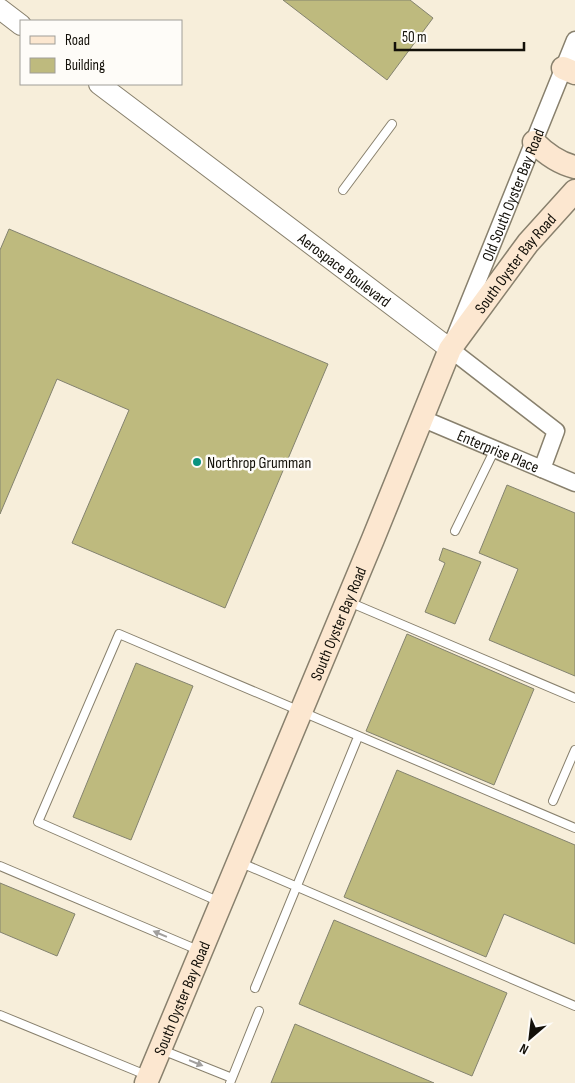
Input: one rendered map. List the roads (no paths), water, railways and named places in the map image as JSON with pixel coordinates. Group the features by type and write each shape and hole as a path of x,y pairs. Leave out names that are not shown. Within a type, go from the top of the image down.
{"main road":[{"path":"534,142 562,164 575,167"},
{"name":"South Oyster Bay Road","path":"148,1080 450,349 528,243 575,191"}],"street":[{"path":"1,11 20,24"},
{"name":"Old South Oyster Bay Road","path":"450,349 534,142 569,71 575,40"},
{"name":"Aerospace Boulevard","path":"100,85 556,431 542,469"},
{"name":"Enterprise Place","path":"421,418 575,483"}],"lane":[{"path":"343,190 392,124"},
{"path":"456,531 495,449"},
{"path":"347,601 575,698"},
{"path":"221,903 38,822 119,634 575,828"},
{"path":"255,988 358,736"},
{"path":"553,801 575,750"},
{"path":"238,862 575,1006"},
{"path":"0,866 201,951"},
{"path":"160,1049 231,1080 259,1011"},
{"path":"0,1015 148,1080"}],"place":[{"name":"Northrop Grumman","path":"197,462"}]}
